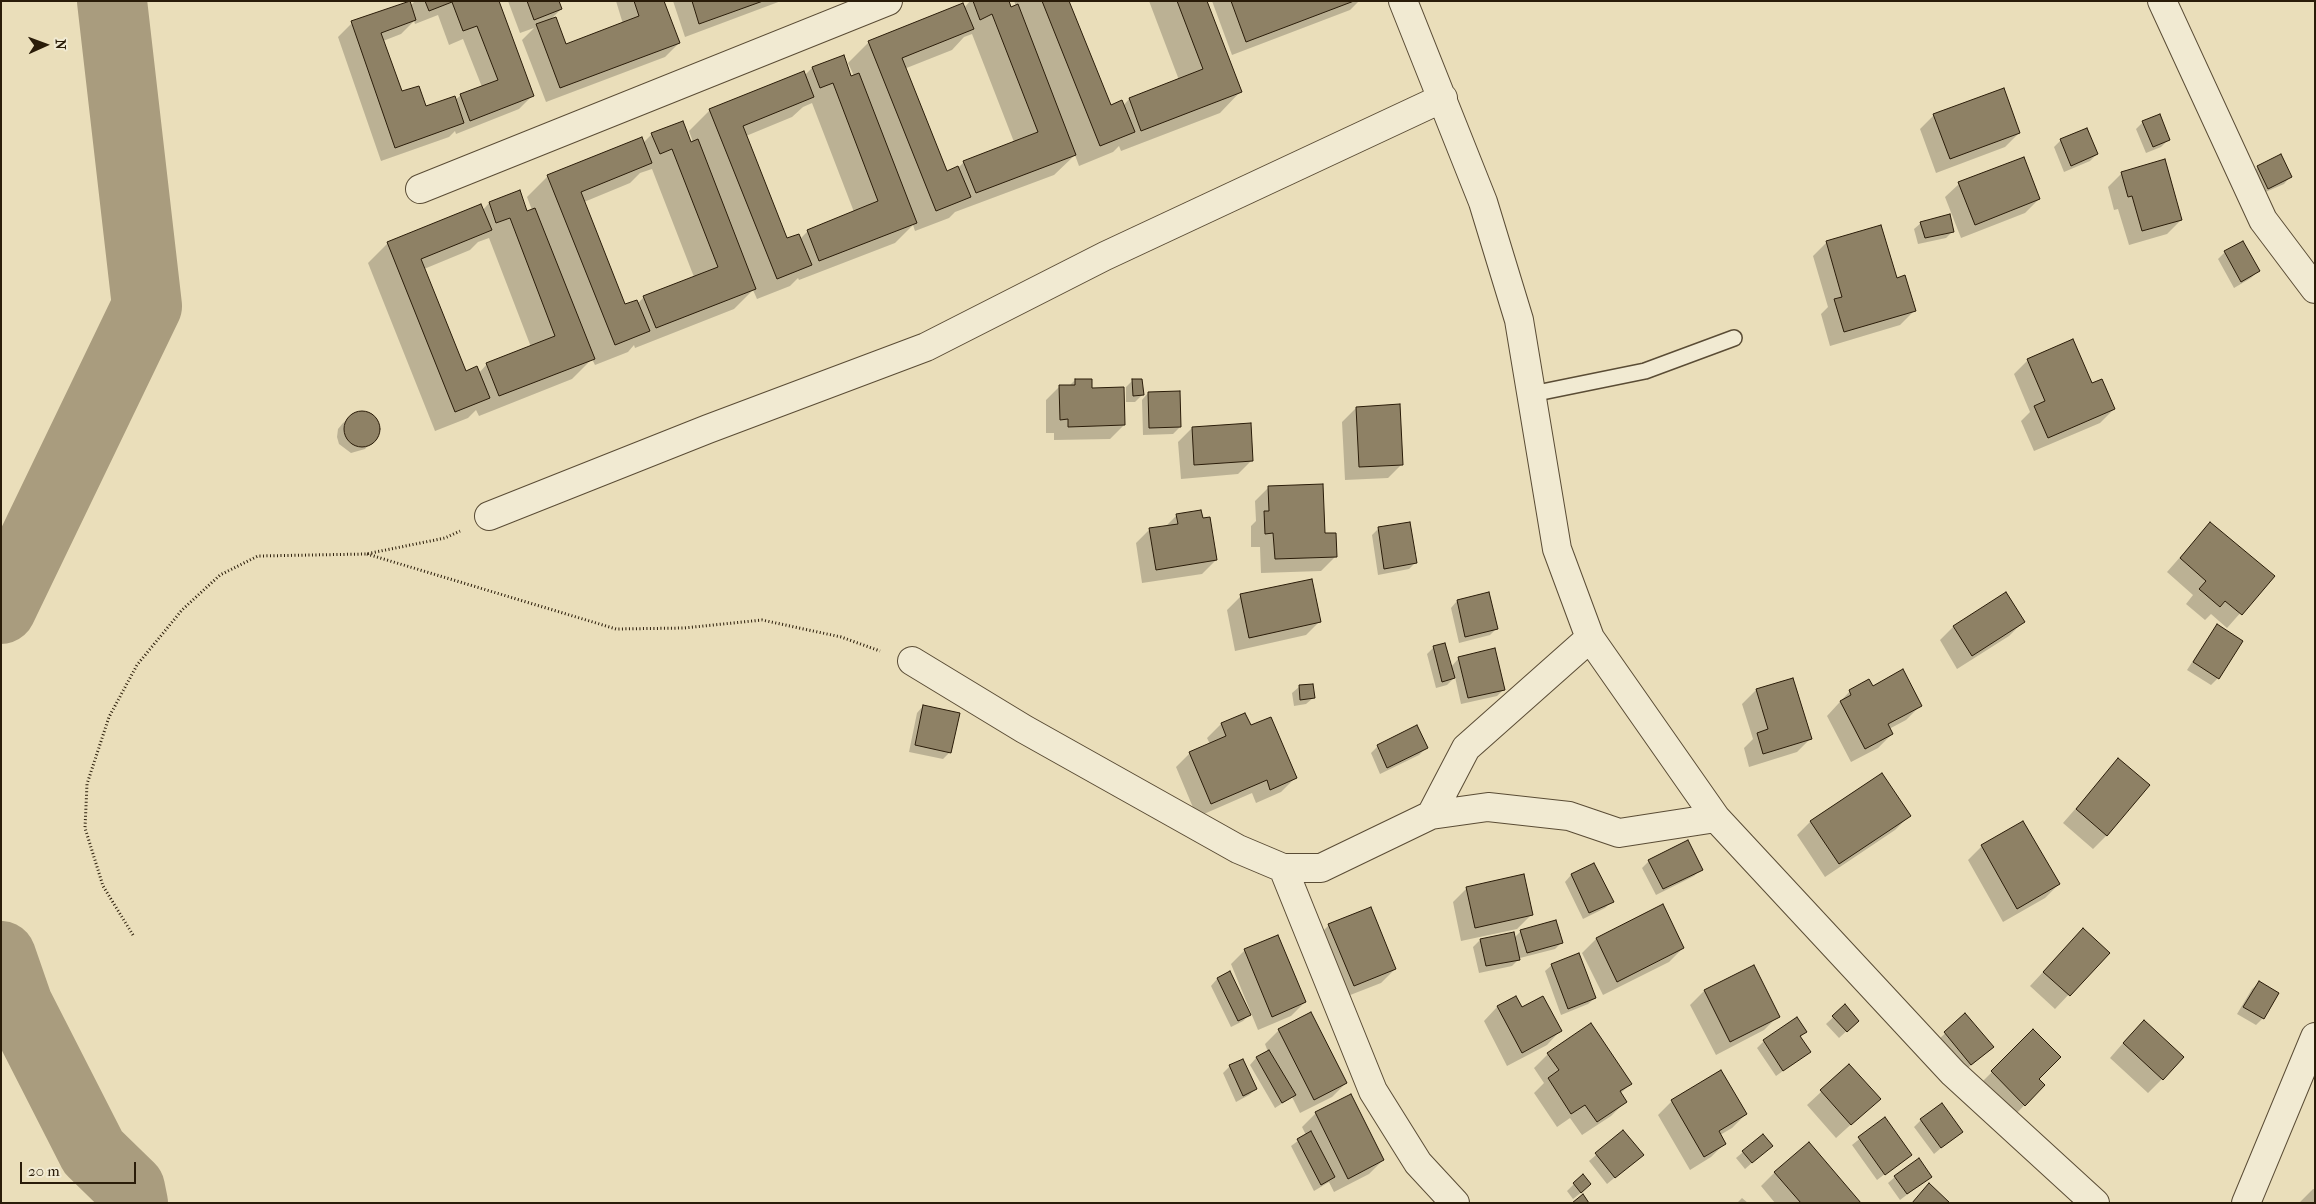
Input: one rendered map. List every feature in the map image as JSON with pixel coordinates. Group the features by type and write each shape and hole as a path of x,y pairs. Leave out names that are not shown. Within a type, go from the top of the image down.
{"street":[{"path":"420,189 888,1"},
{"path":"1403,1 1483,202 1518,320 1557,549 1590,638 1716,818 1953,1073 2094,1203"},
{"path":"2162,1 2262,220 2315,289"},
{"path":"489,516 708,429 926,347 1104,256 1443,98"},
{"path":"1431,816 1466,748 1590,638"},
{"path":"912,661 1024,729 1238,849 1283,868 1321,868 1431,816 1488,807 1569,816 1619,834 1716,818"},
{"path":"1283,868 1373,1090 1418,1163 1455,1203"},
{"path":"2246,1203 2315,1037"}],"lane":[{"path":"1532,394 1645,371 1734,338"}],"path":[{"path":"133,935 102,886 85,828 87,784 109,717 137,665 182,610 220,575 258,556 366,554 446,538 489,516"},
{"path":"366,554 616,629 684,628 762,620 841,637 912,661"}],"building":[{"path":"410,1 416,20 381,33 402,91 419,86 426,106 455,96 464,123 395,148 351,21"},
{"path":"425,1 499,1 534,96 470,121 460,94 498,80 477,26 463,31 452,2 429,11"},
{"path":"527,1 559,1 562,9 534,20"},
{"path":"634,1 664,1 680,43 560,88 536,24 556,17 566,44 639,16"},
{"path":"692,1 763,1 699,24"},
{"path":"973,1 1009,1 1011,7 1018,4 1076,155 976,193 963,161 1038,132 992,14 980,20"},
{"path":"1042,1 1069,1 1111,105 1122,100 1135,132 1100,146"},
{"path":"1177,1 1207,1 1242,92 1141,131 1129,98 1203,69"},
{"path":"1231,1 1354,1 1246,42"},
{"path":"963,3 974,29 902,58 947,171 958,166 971,197 936,211 868,41"},
{"path":"844,55 851,76 859,73 917,223 819,261 807,230 878,201 833,83 820,88 812,67"},
{"path":"804,71 814,97 743,126 787,238 799,234 812,265 777,279 709,109"},
{"path":"2004,88 2020,133 1950,159 1933,114"},
{"path":"2160,114 2170,140 2153,147 2142,121"},
{"path":"683,121 691,142 698,139 756,289 656,328 643,296 718,267 672,149 660,154 651,133"},
{"path":"2087,128 2098,154 2071,166 2060,139"},
{"path":"642,137 652,163 581,192 625,304 637,300 650,331 615,345 547,175"},
{"path":"2281,154 2292,177 2268,189 2257,166"},
{"path":"2024,157 2040,199 1975,225 1958,182"},
{"path":"2165,159 2182,220 2142,231 2132,196 2128,197 2121,172"},
{"path":"520,190 527,211 535,208 595,359 499,396 486,363 555,336 510,218 496,223 489,202"},
{"path":"481,204 492,230 421,259 466,371 477,366 490,398 455,412 387,242"},
{"path":"1950,214 1954,232 1925,238 1920,222"},
{"path":"1881,225 1897,278 1905,275 1916,311 1844,332 1834,299 1842,297 1826,241"},
{"path":"2243,241 2260,271 2241,282 2224,251"},
{"path":"2073,339 2092,383 2102,379 2115,409 2048,438 2034,406 2045,401 2027,359"},
{"path":"1075,379 1092,379 1092,388 1124,387 1125,425 1068,427 1068,419 1060,420 1059,385 1075,385"},
{"path":"1132,379 1142,379 1144,395 1133,396"},
{"path":"1180,391 1181,427 1149,428 1148,392"},
{"path":"1400,404 1403,465 1359,467 1356,407"},
{"path":"362,411 369,412 375,416 379,422 379,436 375,442 369,446 362,447 355,446 349,442 345,436 344,429 345,422 349,416 355,412"},
{"path":"1251,423 1253,461 1194,465 1192,427"},
{"path":"1323,484 1325,533 1336,533 1337,557 1275,559 1273,533 1265,534 1264,511 1269,511 1268,486"},
{"path":"1201,510 1203,518 1210,517 1217,560 1156,570 1149,528 1178,524 1176,514"},
{"path":"1410,522 1417,563 1384,569 1378,527"},
{"path":"2210,522 2275,576 2242,615 2225,601 2220,607 2199,589 2206,581 2180,558"},
{"path":"1312,579 1321,622 1249,638 1240,594"},
{"path":"1489,592 1498,629 1465,637 1457,600"},
{"path":"2006,592 2025,622 1972,656 1953,626"},
{"path":"2217,624 2243,641 2219,679 2193,662"},
{"path":"1445,643 1455,678 1442,682 1433,646"},
{"path":"1495,648 1505,690 1468,698 1458,657"},
{"path":"1903,669 1922,706 1888,724 1893,734 1865,749 1840,701 1851,695 1849,690 1869,679 1873,686"},
{"path":"1793,678 1812,739 1763,754 1757,733 1768,729 1756,689"},
{"path":"1313,684 1315,698 1300,700 1299,685"},
{"path":"923,705 960,713 951,753 915,745"},
{"path":"1245,713 1251,725 1271,717 1297,778 1270,790 1267,780 1211,804 1189,752 1226,736 1221,723"},
{"path":"1417,725 1428,748 1387,768 1377,745"},
{"path":"2118,758 2150,785 2107,836 2076,809"},
{"path":"1882,773 1911,816 1839,864 1810,821"},
{"path":"2023,821 2060,884 2017,909 1981,845"},
{"path":"1688,840 1703,870 1663,889 1648,860"},
{"path":"1594,863 1614,902 1589,913 1571,874"},
{"path":"1524,874 1533,915 1475,928 1466,887"},
{"path":"1663,904 1684,948 1617,982 1596,938"},
{"path":"1371,907 1396,969 1354,986 1328,924"},
{"path":"1556,920 1563,943 1527,953 1520,930"},
{"path":"2083,928 2110,953 2070,996 2043,972"},
{"path":"1514,932 1520,960 1486,966 1480,939"},
{"path":"1278,935 1306,1002 1272,1017 1244,949"},
{"path":"1579,953 1596,998 1568,1009 1551,964"},
{"path":"1754,965 1780,1017 1730,1042 1704,990"},
{"path":"1230,971 1251,1015 1238,1021 1217,978"},
{"path":"2259,981 2279,993 2264,1019 2243,1007"},
{"path":"1516,996 1522,1007 1543,996 1562,1031 1522,1053 1497,1006"},
{"path":"1845,1004 1859,1021 1847,1032 1832,1016"},
{"path":"1311,1012 1347,1083 1314,1100 1278,1029"},
{"path":"1965,1013 1994,1047 1971,1065 1944,1032"},
{"path":"1797,1017 1807,1032 1800,1036 1811,1052 1783,1071 1763,1040"},
{"path":"2144,1020 2184,1057 2163,1080 2123,1043"},
{"path":"1591,1023 1632,1084 1620,1091 1627,1102 1597,1122 1585,1105 1571,1114 1548,1078 1559,1070 1547,1053"},
{"path":"2033,1029 2061,1057 2039,1079 2045,1085 2025,1106 1991,1071"},
{"path":"1269,1050 1296,1095 1282,1103 1256,1057"},
{"path":"1243,1059 1257,1089 1243,1096 1229,1065"},
{"path":"1849,1064 1881,1099 1851,1125 1820,1090"},
{"path":"1721,1070 1747,1114 1719,1131 1726,1144 1704,1157 1671,1100"},
{"path":"1351,1094 1384,1160 1348,1179 1315,1112"},
{"path":"1942,1103 1963,1132 1941,1148 1920,1119"},
{"path":"1885,1117 1912,1155 1885,1175 1858,1137"},
{"path":"1623,1130 1644,1155 1615,1178 1595,1153"},
{"path":"1311,1131 1335,1177 1321,1185 1297,1139"},
{"path":"1763,1134 1773,1146 1752,1163 1742,1151"},
{"path":"1809,1142 1861,1203 1801,1203 1774,1172"},
{"path":"1919,1158 1932,1177 1907,1194 1894,1176"},
{"path":"1583,1174 1591,1184 1581,1193 1573,1183"},
{"path":"1929,1183 1950,1203 1912,1203"},
{"path":"1583,1194 1589,1203 1572,1203"}],"waterway":[{"path":"1,609 147,306 112,1"},
{"path":"1,956 18,1005 93,1152 130,1188 133,1203"}]}
